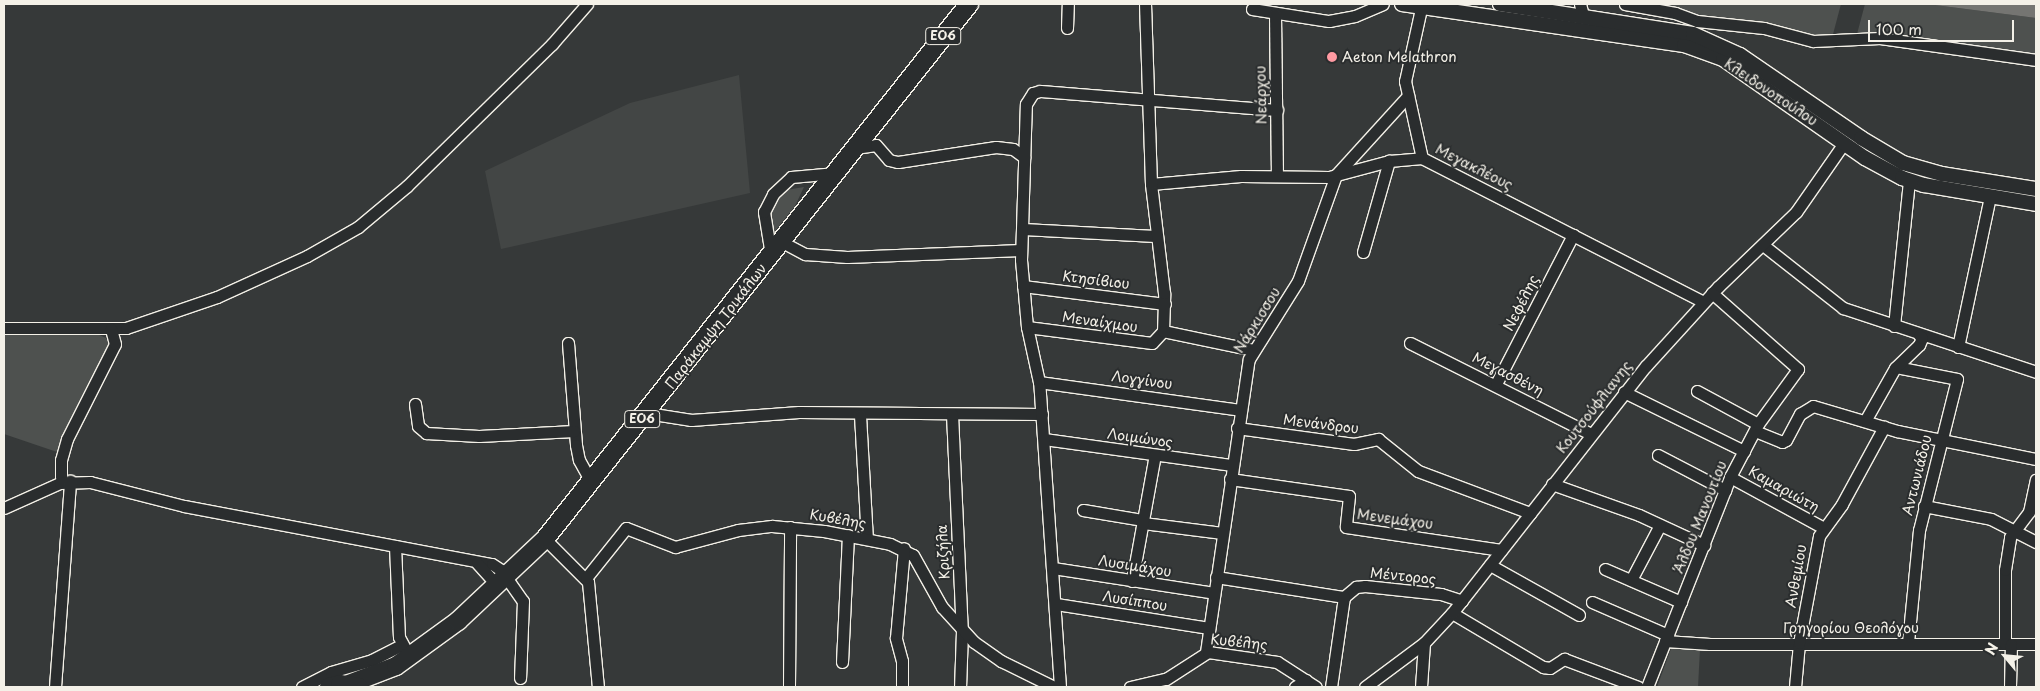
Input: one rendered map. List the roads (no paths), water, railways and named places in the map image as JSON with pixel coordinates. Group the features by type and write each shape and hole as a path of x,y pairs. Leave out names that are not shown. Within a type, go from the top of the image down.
{"main road":[{"name":"Παράκαμψη Τρικάλων","path":"355,686 402,656 503,582 545,539 592,483 969,4"},
{"name":"Παράκαμψη Τρικάλων","path":"381,687 402,656"},
{"name":"ΕΟ6","path":"329,687 355,686"}],"street":[{"path":"4,328 126,328 261,279 358,227 434,160 563,33 587,4"},
{"path":"1067,28 1068,4"},
{"path":"1145,4 1151,184 1155,236 1165,304 1163,331 1253,350"},
{"path":"1252,9 1329,21 1355,16 1383,4"},
{"name":"Κλειδονοπούλου","path":"1402,4 1421,5 1684,45 1723,59 1888,172 1909,181 2036,204"},
{"name":"Κλειδονοπούλου","path":"1500,4 1581,9 1677,30 1723,46 1751,62 1873,146 1912,166 2036,189"},
{"path":"1625,4 1675,13 1698,21 1764,28 1813,41 1880,38 2036,60"},
{"path":"1421,5 1405,76 1422,158"},
{"name":"Νεάρχου","path":"1275,14 1277,176"},
{"path":"1060,687 1056,604 1039,382 1027,327 1022,286 1020,250 1023,229 1026,104 1033,93 1040,91 1276,110"},
{"name":"Νάρκισσου","path":"1206,652 1247,365 1253,350 1298,280 1336,175 1408,96"},
{"name":"Κουτσούφλιανης","path":"1365,687 1424,643 1452,613 1624,392 1703,302 1805,202 1844,143"},
{"path":"855,148 876,145 889,160 898,162 996,147 1013,149 1024,157"},
{"name":"Μεγακλέους","path":"1151,184 1231,176 1336,175 1389,161 1422,158 1703,302"},
{"path":"1363,252 1389,161"},
{"path":"836,173 791,177 773,194 764,212 776,248 805,254 847,256 1020,250"},
{"path":"1894,326 1909,181"},
{"path":"1958,347 1990,196"},
{"path":"1023,229 1155,236"},
{"name":"Νεφέλης","path":"1496,384 1573,235"},
{"path":"1763,245 1838,305 1894,326 2036,372"},
{"name":"Κτησίβιου","path":"1022,286 1165,304"},
{"name":"Άλδου Μανουτίου","path":"1648,687 1730,477 1756,428 1798,369 1712,293"},
{"name":"Μεναίχμου","path":"1027,327 1152,344 1163,331"},
{"path":"54,687 65,479 60,460 67,439 115,344 126,328"},
{"path":"110,329 115,344"},
{"path":"1865,421 1896,366 1919,345 1922,338 1919,334"},
{"path":"568,343 574,431 579,460 592,483"},
{"name":"Μεγασθένη","path":"1410,343 1496,384 1591,434"},
{"name":"Αντωνιάδου","path":"1896,366 1957,379 1924,506 1910,601 1908,643"},
{"name":"Λογγίνου","path":"1039,382 1240,410"},
{"path":"1697,391 1782,442 1786,440 1800,414 1813,406 1884,427 2036,459"},
{"path":"1624,392 1744,451"},
{"path":"415,404 418,426 426,432 478,436 574,431"},
{"path":"647,413 691,420 788,413 860,415 1042,414"},
{"name":"Κριζήλα","path":"952,414 962,631 960,687"},
{"path":"860,415 867,539"},
{"name":"Ανθεμίου","path":"1795,687 1799,643 1816,547 1824,528 1842,504 1884,427"},
{"name":"Μενάνδρου","path":"1237,428 1354,444 1378,439 1418,471 1530,513"},
{"name":"Λοιμώνος","path":"1044,438 1154,456 1232,465"},
{"path":"1658,455 1726,490"},
{"path":"1132,581 1154,456"},
{"name":"Καμαριώτη","path":"1730,477 1824,528"},
{"path":"4,508 65,479 102,484 184,506 477,562 503,582 524,605 520,678"},
{"name":"Μενεμάχου","path":"1230,479 1349,496 1346,527 1501,550"},
{"path":"2010,687 2005,570 2014,531 2029,512 2036,480"},
{"path":"1552,484 1704,545"},
{"path":"1924,506 1986,517 2036,542"},
{"path":"1083,510 1222,533"},
{"path":"1631,580 1660,526"},
{"path":"788,687 790,527"},
{"name":"Κυβέλης","path":"586,578 626,528 670,546 681,547 748,528 790,527 848,535 904,548"},
{"path":"842,662 848,535"},
{"path":"545,539 586,578 591,595 598,687"},
{"path":"302,687 331,672 372,660 402,656 395,546"},
{"path":"904,548 919,562 937,600 962,631 1001,661 1054,687"},
{"path":"902,687 902,661 896,638 904,548"},
{"path":"1490,565 1579,615"},
{"name":"Λυσιμάχου","path":"1052,568 1214,593"},
{"path":"1605,569 1681,602"},
{"path":"1216,577 1344,597 1331,687"},
{"name":"Μέντορος","path":"1344,597 1356,587 1365,586 1441,594 1462,601"},
{"path":"1592,602 1667,638"},
{"name":"Λυσίππου","path":"1056,604 1209,628"},
{"path":"1452,613 1543,667 1550,668 1564,659 1638,687"},
{"name":"Γρηγορίου Θεολόγου","path":"1667,638 1799,643 2036,644"},
{"path":"1421,687 1424,643"},
{"name":"Κυβέλης","path":"1130,687 1166,679 1206,652 1272,660 1316,687"},
{"path":"1294,687 1306,680"}],"place":[{"name":"Aeton Melathron","path":"1332,57"}]}
